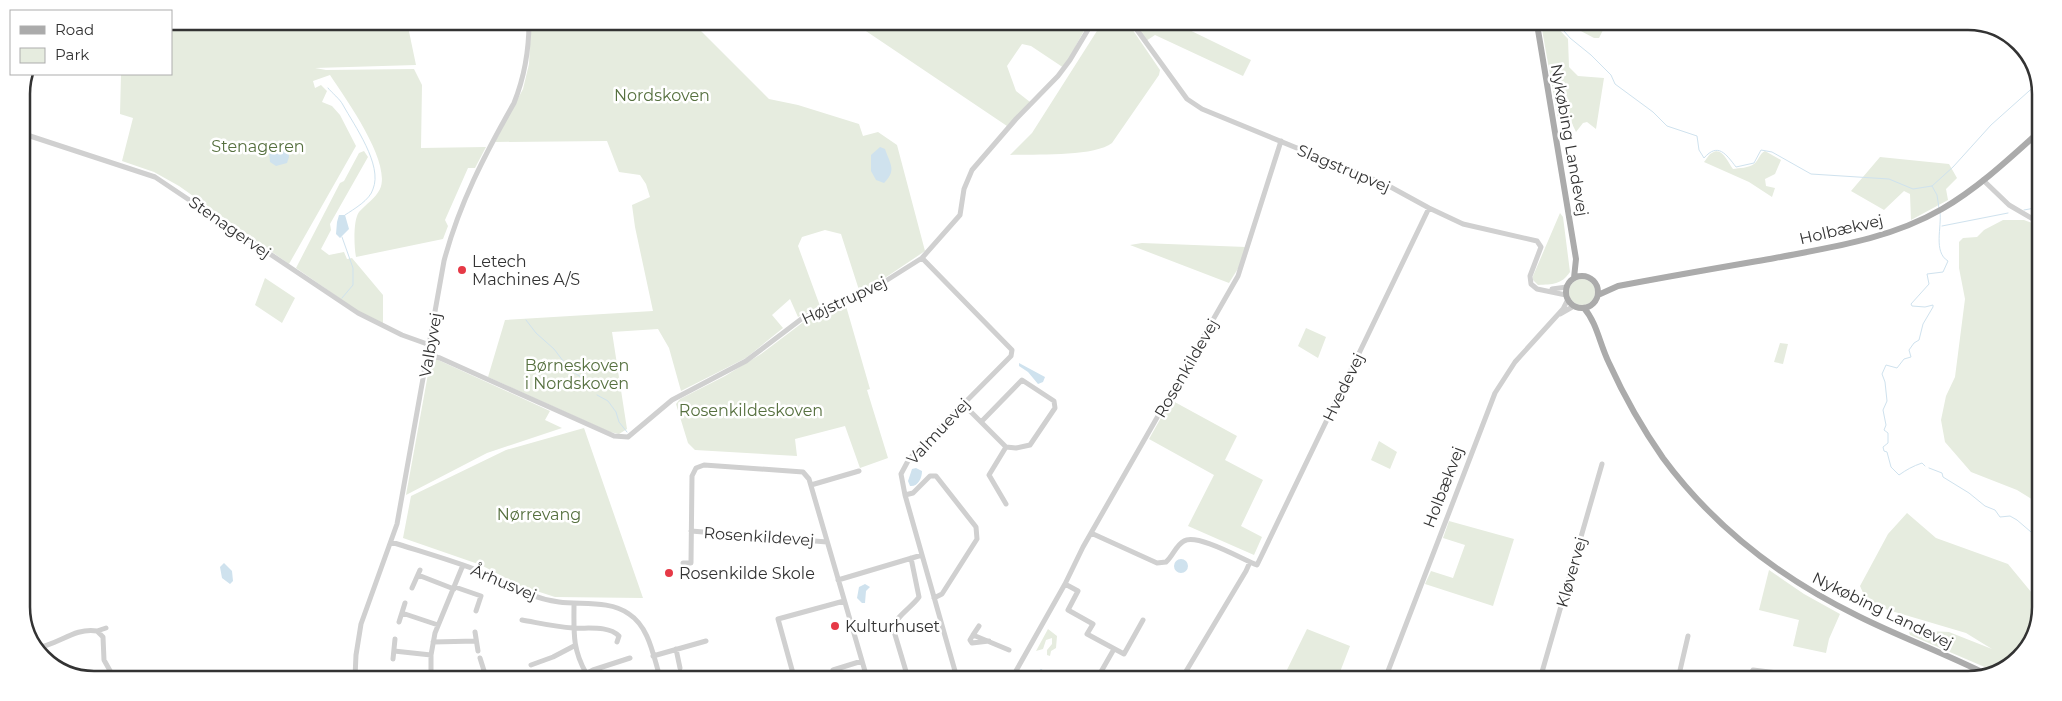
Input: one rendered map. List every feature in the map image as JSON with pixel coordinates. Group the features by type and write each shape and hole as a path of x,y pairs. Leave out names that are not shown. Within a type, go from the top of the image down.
{"main road":[{"name":"Nykøbing Landevej","path":"1537,30 1576,260 1583,276"},
{"name":"Holbækvej","path":"1597,285 1618,286 1859,242 1904,227 1940,210 1983,180 2032,138"},
{"name":"Nykøbing Landevej","path":"1574,278 1576,260"},
{"path":"1583,276 1591,279 1597,285 1598,295 1592,306 1584,308 1574,306 1567,297 1567,287 1574,278 1583,276"},
{"name":"Holbækvej","path":"1598,295 1618,286"},
{"name":"Nykøbing Landevej","path":"1592,306 1595,328"},
{"name":"Nykøbing Landevej","path":"1584,308 1595,328 1614,375 1646,433 1684,484 1720,523 1771,566 1827,600 1859,617 1978,670"}],"street":[{"name":"Valbyvej","path":"355,671 361,624 400,512 444,261 451,236 472,182 519,90 524,69 528,30"},
{"name":"Højstrupvej","path":"428,355 440,358 614,436 628,437 672,400 746,361 804,317 865,294 922,258 960,215 964,189 972,170 1016,119 1058,76 1088,30"},
{"name":"Slagstrupvej","path":"1137,30 1187,99 1202,109 1387,185 1429,208 1472,228 1518,236 1540,243 1541,249 1530,278 1532,285 1540,289"},
{"name":"Stenagervej","path":"30,136 155,177 358,313 395,332 430,345"},
{"name":"Rosenkildevej","path":"1016,671 1065,584 1090,533 1238,276 1280,141"},
{"path":"1983,180 2009,206 2032,219"},
{"name":"Hvedevej","path":"1250,562 1257,566 1429,208"},
{"name":"Valmuevej","path":"922,258 1012,350 1011,356 904,466 901,483 956,671"},
{"path":"1540,289 1567,287"},
{"path":"1540,289 1567,297"},
{"name":"Holbækvej","path":"1552,321 1567,297"},
{"name":"Holbækvej","path":"1388,671 1495,393 1528,345 1552,321 1568,308 1574,306"},
{"path":"963,404 1006,447 1016,448 1030,445 1055,408 1054,401 1022,380 982,421"},
{"path":"1006,447 989,475 1006,504"},
{"name":"Kløvervej","path":"1542,671 1602,464"},
{"name":"Rosenkildevej","path":"683,563 691,563 692,476 693,472 700,466 800,471 807,474 865,671"},
{"path":"811,485 859,471"},
{"path":"905,495 913,493 930,476 936,476 976,527 978,534 978,540 942,594 934,598"},
{"name":"Rosenkildevej","path":"691,531 827,542"},
{"path":"1090,533 1157,563 1166,562 1179,544 1192,538 1250,562 1186,671"},
{"name":"Århusvej","path":"391,542 463,565 532,596 574,604 614,606 631,614 644,629 658,671"},
{"path":"838,580 922,555"},
{"path":"906,671 893,628 896,620 919,597 911,558"},
{"path":"430,671 430,655 438,625 463,565"},
{"path":"412,588 419,573 454,588 481,596 476,611"},
{"path":"1065,584 1078,591 1068,610 1093,624 1087,634 1124,654 1143,620"},
{"path":"792,671 778,619 844,601"},
{"path":"398,622 405,603"},
{"path":"574,604 574,646 579,662 585,671"},
{"path":"402,613 438,625"},
{"path":"522,620 573,628 593,628 616,633 619,636 617,642"},
{"path":"979,626 972,634 970,640 972,643 992,641 1009,650"},
{"path":"43,646 55,643 80,631 97,631 106,628"},
{"path":"97,631 103,637 104,660 110,671"},
{"path":"475,632 478,651"},
{"path":"1680,671 1688,636"},
{"path":"393,659 395,639"},
{"path":"433,642 476,641"},
{"path":"653,656 706,641"},
{"path":"531,664 553,657 574,646"},
{"path":"1101,671 1114,649"},
{"path":"676,650 680,668"},
{"path":"394,651 430,655"},
{"path":"480,658 484,671"},
{"path":"592,671 630,658"},
{"path":"833,671 862,661"}],"green space":[{"name":"Stenageren","path":"172,30 409,30 416,65 315,68 326,70 414,69 422,85 421,148 486,147 475,168 468,168 445,220 448,226 443,239 356,257 354,234 357,216 380,189 382,177 379,163 365,130 330,75 313,81 315,88 321,85 327,91 322,102 332,106 340,115 356,146 289,264 179,186 154,172 122,161 133,118 120,114 121,75 172,75"},
{"name":"Nordskoven","path":"531,30 700,30 769,99 798,105 859,124 863,136 878,132 897,145 925,251 864,292 859,290 841,234 825,230 802,237 798,246 820,306 798,317 790,299 772,315 783,328 746,358 681,391 669,348 658,329 612,332 627,429 619,434 610,432 488,377 505,320 653,311 632,205 650,197 646,184 640,175 619,172 607,141 495,142 523,89 529,64"},
{"path":"864,30 1084,30 1064,68 1031,46 1022,44 1007,66 1016,91 1030,102 1007,126"},
{"path":"1098,30 1133,30 1160,70 1159,75 1112,143 1092,151 1078,153 1010,155 1032,133"},
{"path":"1139,30 1189,30 1251,60 1243,76 1155,35 1146,41"},
{"path":"1542,30 1560,30 1568,39 1569,67 1578,76 1604,78 1596,129 1587,122 1583,123 1576,132 1568,115 1565,114 1558,119"},
{"path":"1579,30 1603,30 1599,38 1594,38"},
{"path":"364,151 368,157 330,224 331,230 321,249 329,255 344,252 347,259 352,258 383,295 383,324 361,313 296,268 340,183 344,181 359,153"},
{"path":"1716,151 1722,153 1733,169 1744,168 1754,164 1765,151 1781,160 1775,174 1765,179 1766,186 1775,188 1772,197 1749,182 1704,162"},
{"path":"1880,157 1949,164 1957,178 1946,189 1948,200 1911,220 1910,194 1904,191 1884,210 1851,191"},
{"path":"1560,213 1563,217 1570,272 1560,282 1538,285 1533,280 1533,276"},
{"path":"2003,220 2024,220 2032,223 2032,499 2017,490 1971,472 1945,442 1941,420 1946,396 1955,377 1965,299 1959,268 1959,242 1963,238 1977,237 1984,230"},
{"path":"1142,243 1246,247 1239,267 1229,283 1130,245"},
{"path":"265,278 295,298 282,323 255,305"},
{"path":"1582,279 1592,282 1595,292 1592,302 1582,305 1572,302 1569,292 1572,282"},
{"name":"Rosenkildeskoven","path":"846,306 870,389 867,390 888,458 860,468 845,426 795,439 797,456 695,450 688,443 676,404 680,399 725,376 761,354 810,317"},
{"path":"1306,328 1326,337 1318,358 1298,346"},
{"path":"1780,343 1788,344 1783,364 1774,362"},
{"path":"436,359 550,411 545,420 562,428 487,453 406,495 430,363"},
{"path":"1171,400 1237,436 1225,460 1263,480 1241,526 1262,537 1254,555 1188,526 1214,475 1149,439"},
{"name":"Nørrevang","path":"584,428 643,598 555,597 521,586 481,565 403,538 411,496 506,450"},
{"path":"1379,441 1397,452 1390,469 1371,460"},
{"path":"1907,513 1936,538 2008,564 2032,593 2029,628 2019,646 2007,658 1988,668 1910,635 1909,632 1910,630 1949,632 1992,649 1966,633 1868,604 1860,586 1888,534"},
{"path":"1449,521 1514,539 1493,606 1425,584 1431,571 1453,578 1465,545 1443,538"},
{"path":"1769,570 1804,594 1840,614 1829,639 1826,653 1793,646 1799,620 1759,610"},
{"path":"1048,629 1057,636 1056,648 1051,651 1050,656 1047,655 1047,650 1052,644 1052,638 1046,640 1043,649 1036,651"},
{"path":"1307,629 1350,646 1340,671 1286,671"}],"water":[{"path":"281,143 288,146 289,157 287,163 276,166 270,162 269,151 275,145"},
{"path":"880,147 885,149 891,167 890,174 884,183 876,180 871,171 871,155"},
{"path":"339,215 345,215 349,229 340,238 336,234"},
{"path":"1019,363 1045,377 1043,382 1038,384 1028,372 1019,366"},
{"path":"916,468 922,471 919,482 910,486 908,481 912,469"},
{"path":"1181,559 1186,561 1188,566 1186,571 1181,573 1176,571 1174,566 1176,561"},
{"path":"224,563 232,571 233,581 230,584 222,578 220,567"},
{"path":"865,584 870,587 866,591 865,603 862,603 857,598 859,587"}],"waterway":[{"path":"1563,30 1611,75 1615,84 1653,112 1667,126 1697,136 1699,150 1704,158 1709,153 1718,150 1725,154 1736,167 1754,163 1761,150 1772,152 1811,174 1889,179 1913,189 1932,186 1953,167 1991,125 2032,89"},
{"path":"328,88 342,103 360,134 371,157 374,169 375,179 369,197 345,215"},
{"path":"1932,186 1937,195 1939,208"},
{"path":"2024,210 2032,208"},
{"path":"1925,466 1922,463 1899,475 1891,467 1887,452 1884,451 1883,447 1888,443 1888,433 1884,430 1886,425 1883,410 1887,401 1882,374 1886,365 1897,368 1904,359 1911,357 1909,350 1919,340 1923,324 1933,307 1933,305 1925,307 1912,306 1911,304 1929,284 1927,274 1943,272 1948,261 1943,257 1939,245 1940,212"},
{"path":"1942,226 2008,213"},
{"path":"342,237 353,268 353,285 342,298"},
{"path":"526,320 536,333 554,349 570,370 584,379 588,385"},
{"path":"597,395 608,401 616,412 619,422 627,432"},
{"path":"1929,468 1942,473 1943,477 1969,493 1985,506 1995,510 2000,517 2010,516 2032,533"}],"place":[{"name":"Letech Machines A/S","path":"462,270"},
{"name":"Rosenkilde Skole","path":"669,573"},
{"name":"Kulturhuset","path":"835,626"}],"park label":[{"name":"Børneskoven i Nordskoven","path":"577,374"}]}
